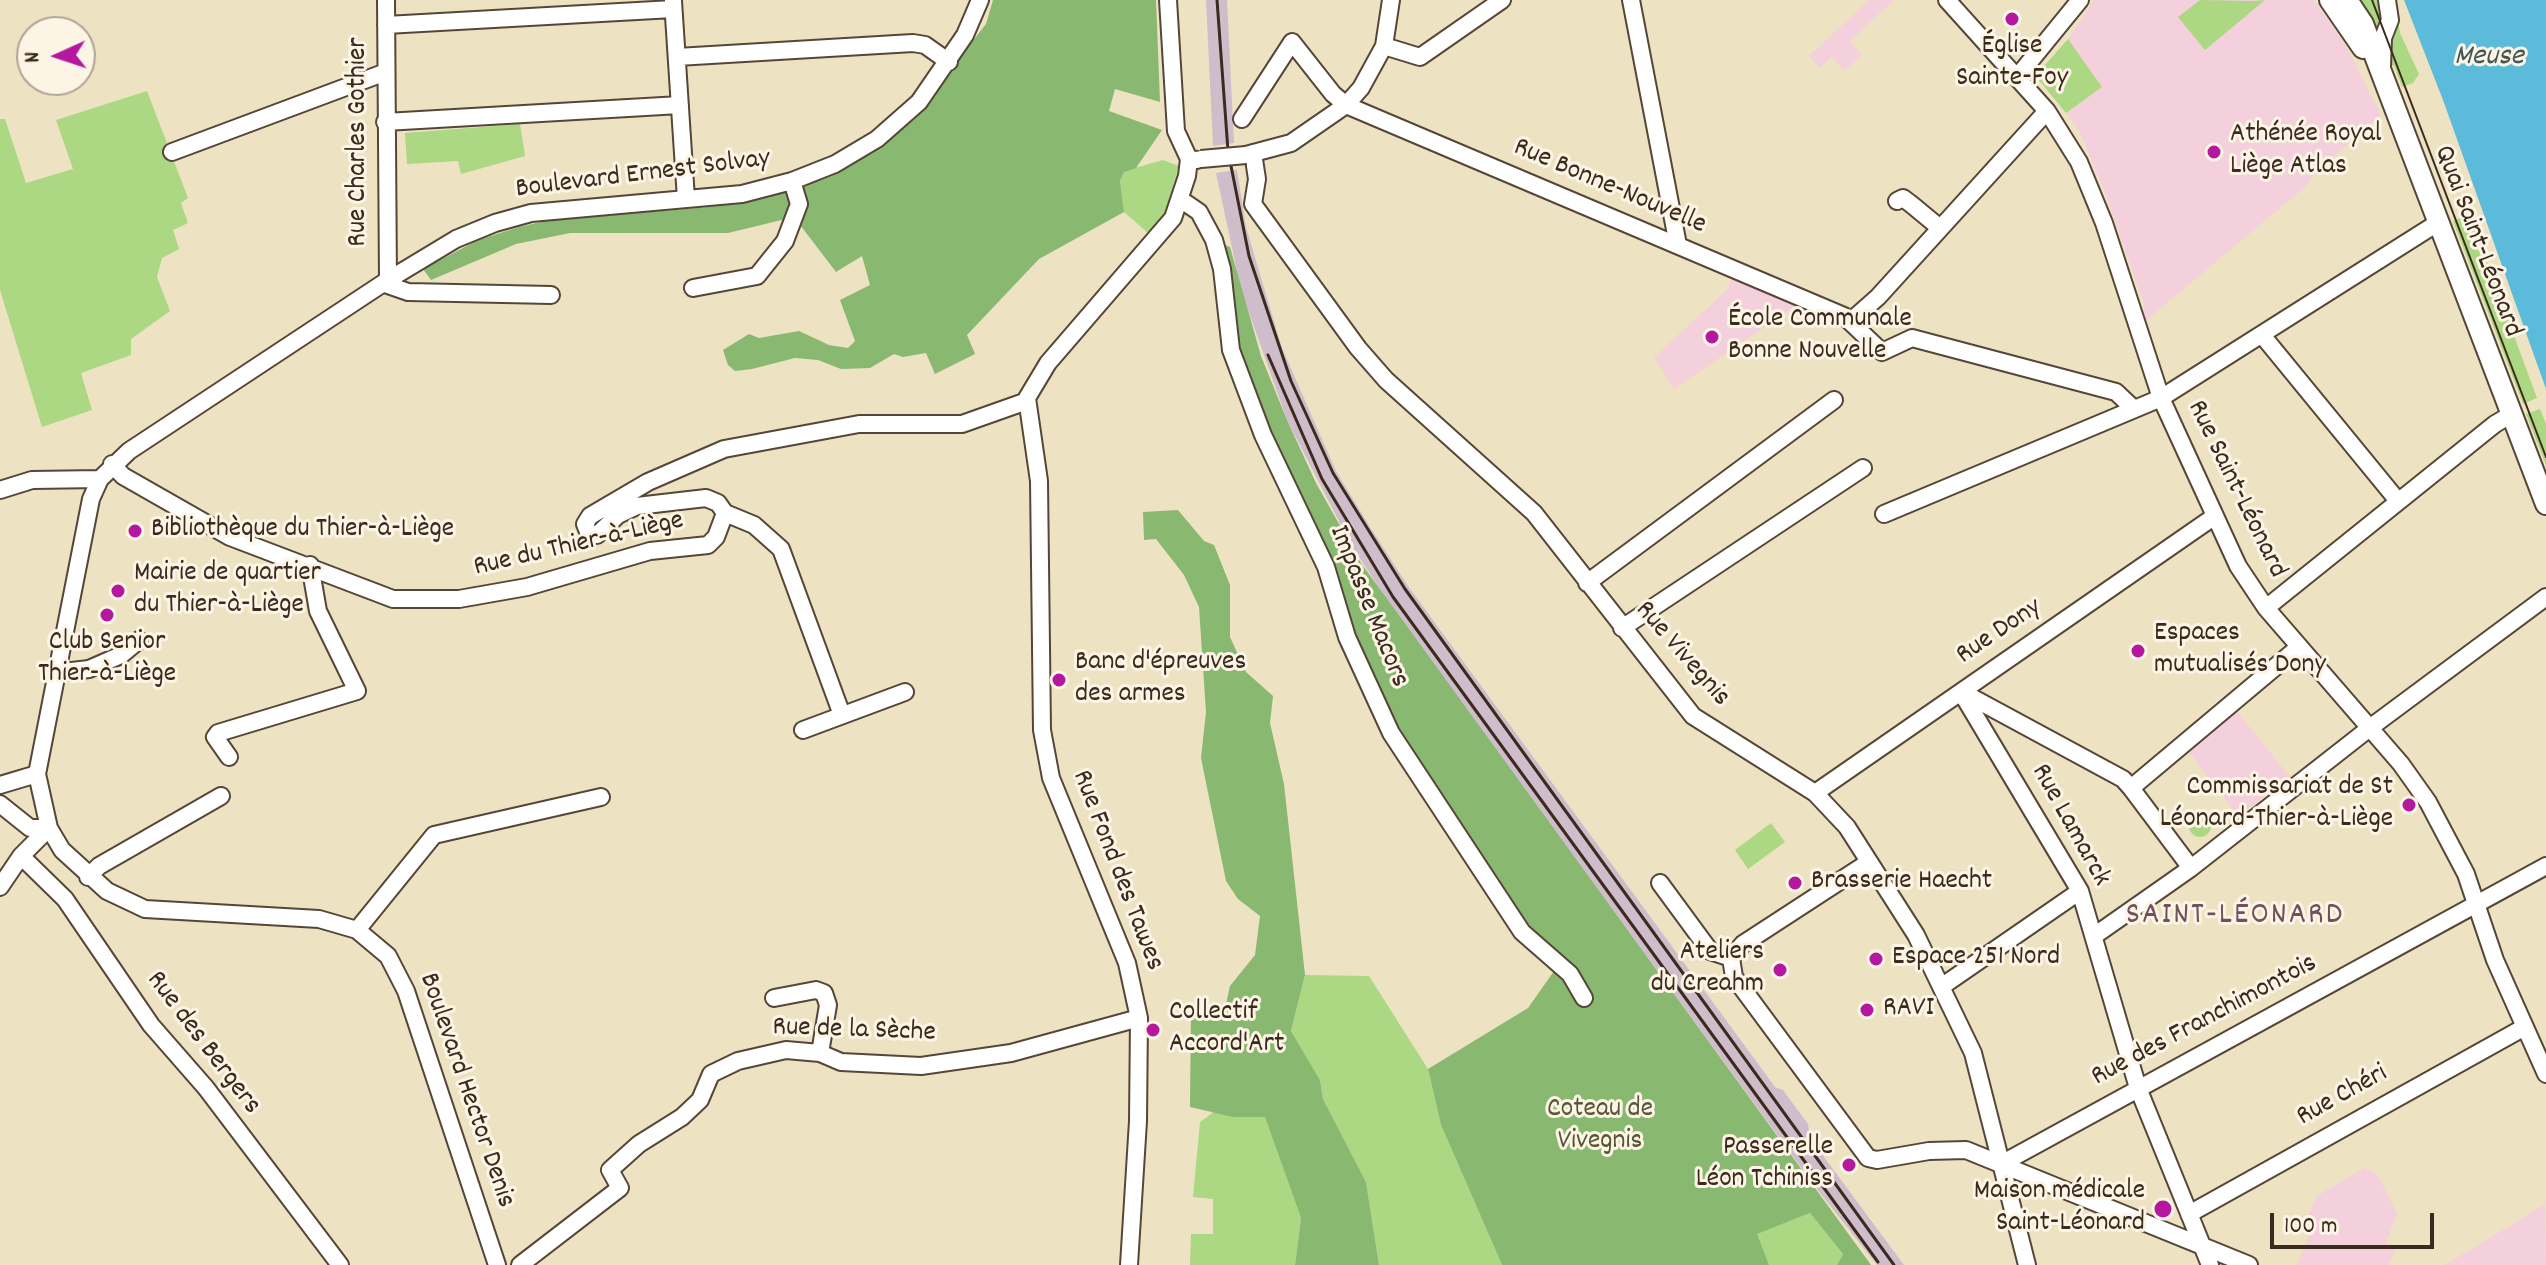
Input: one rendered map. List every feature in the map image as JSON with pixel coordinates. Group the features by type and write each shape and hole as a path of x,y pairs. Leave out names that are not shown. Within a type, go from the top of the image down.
{"main road":[{"name":"Quai Saint-Léonard","path":"2337,3 2367,34 2546,504"},
{"name":"Quai Saint-Léonard","path":"2337,3 2385,81"}],"street":[{"name":"Boulevard Ernest Solvay","path":"100,479 112,464 456,239 495,223 555,209 742,194 792,181 854,154 888,130 919,102 949,62 980,0"},
{"path":"1195,159 1250,154 1299,139 1346,105 1361,88 1384,46 1391,0"},
{"path":"1384,46 1420,57 1502,0"},
{"path":"1631,0 1678,245"},
{"name":"Rue Saint-Léonard","path":"1947,0 2047,111 2079,162 2101,216 2161,398 2238,566 2266,608 2371,727 2428,802 2466,874 2495,960 2546,1074"},
{"path":"2018,76 2080,0"},
{"name":"Quai Saint-Léonard","path":"2385,81 2383,38 2390,20 2387,0"},
{"name":"Rue Charles Gothier","path":"381,2 386,25 386,282"},
{"path":"1172,2 1176,131 1195,159"},
{"path":"386,25 673,4 686,199"},
{"path":"2367,34 2387,28"},
{"path":"1242,119 1292,42 1333,94 1346,105"},
{"path":"677,57 913,43 925,45 949,62"},
{"path":"172,152 386,72"},
{"path":"385,122 680,105"},
{"name":"Rue Bonne-Nouvelle","path":"1346,105 1852,320"},
{"path":"2047,111 1852,320 1882,352 1912,338 2116,392 2134,409"},
{"name":"Rue Vivegnis","path":"1250,154 1257,179 1253,204 1343,331 1386,380 1518,495 1693,716 1815,793 1847,827 1916,935 1973,1053 2027,1265"},
{"path":"1027,401 1048,363 1173,218 1195,159"},
{"path":"693,288 757,276 785,241 799,204 792,181"},
{"path":"1897,201 1903,198 1940,228"},
{"name":"Impasse Macors","path":"1180,199 1199,212 1214,240 1222,269 1231,350 1263,435 1326,567 1347,637 1391,733 1522,932 1539,943 1570,974 1584,998"},
{"path":"1884,514 2161,398 2439,222"},
{"path":"386,282 408,292 551,295"},
{"path":"2262,335 2398,501"},
{"path":"1587,583 1834,400"},
{"name":"Rue du Thier-à-Liège","path":"112,464 123,476 230,537 393,599 459,599 527,587 650,551 708,545 721,528 725,513 718,503 695,497 637,506 618,515 597,535 589,534 585,524 590,516 648,482 724,449 859,424 962,424 1027,401"},
{"name":"Rue Fond des Tawes","path":"1027,401 1039,481 1042,730 1051,778 1127,963 1139,1018 1138,1121 1129,1265"},
{"path":"2266,608 2512,414"},
{"path":"1622,628 1863,468"},
{"path":"0,490 32,480 100,479"},
{"name":"Boulevard Hector Denis","path":"100,479 91,499 37,774 49,828 62,850 88,877 145,909 319,919 357,930 388,956 406,991 497,1265"},
{"path":"725,513 754,525 781,549 842,715"},
{"name":"Rue Dony","path":"1815,793 2215,516"},
{"path":"229,757 215,737 218,733 357,691 318,611 310,565"},
{"path":"2094,936 2191,868 2371,727 2546,597"},
{"path":"55,673 89,669 121,655 139,640"},
{"path":"2131,788 2299,647"},
{"path":"803,730 905,692"},
{"path":"1961,692 2123,779 2191,868"},
{"name":"Rue Lamarck","path":"1961,692 2080,891 2138,1088 2210,1265"},
{"path":"0,785 37,774"},
{"path":"88,877 99,866 221,796"},
{"path":"357,930 434,835 601,797"},
{"path":"0,804 30,828 49,828"},
{"path":"0,887 21,856 49,828"},
{"name":"Rue des Bergers","path":"21,856 65,899 151,1025 206,1088 254,1157 340,1265"},
{"path":"1869,862 1743,944 1731,958 1734,977 1868,1158 1877,1160 1929,1151 1966,1150 2249,1265"},
{"name":"Rue des Franchimontois","path":"2001,1164 2546,866"},
{"path":"1660,883 1710,951 1731,958"},
{"path":"1941,987 2080,891"},
{"path":"774,998 816,990 824,993 828,1005 820,1034 820,1053"},
{"name":"Rue de la Sèche","path":"520,1265 620,1188 610,1170 639,1144 682,1117 700,1100 711,1074 757,1054 786,1050 820,1053 841,1062 921,1066 1011,1053 1139,1018"},
{"name":"Rue Chéri","path":"2189,1214 2523,1028"}],"shaded area":[{"path":"1206,0 1227,0 1234,143 1213,146"},
{"path":"1869,0 1894,0 1850,41 1862,55 1844,71 1832,57 1820,68 1809,56"},
{"name":"Athénée Royal Liège Atlas","path":"2094,0 2314,0 2346,46 2381,115 2314,174 2305,187 2144,322 2142,315 2145,307 2104,190 2079,130 2066,113 2102,87 2068,39"},
{"path":"1237,170 1246,227 1282,348 1336,471 1370,527 1408,586 1775,1087 1783,1090 1808,1124 1810,1138 1904,1265 1877,1265 1813,1184 1387,600 1350,543 1287,420 1241,290 1216,173"},
{"name":"École Communale Bonne Nouvelle","path":"1732,278 1797,305 1674,389 1654,357 1727,290"},
{"path":"2236,710 2290,777 2238,816 2189,752"},
{"path":"2364,1168 2377,1174 2397,1214 2386,1243 2396,1248 2389,1265 2297,1265 2312,1228 2304,1225 2317,1196"},
{"path":"2545,1204 2546,1265 2445,1265 2518,1221"}],"green space":[{"path":"993,0 1156,0 1160,102 1115,89 1109,111 1162,130 1136,168 1124,172 1120,181 1124,212 1039,259 967,335 975,354 935,374 926,353 903,357 894,354 870,368 841,369 818,360 795,358 735,371 728,365 723,350 749,334 759,338 799,331 829,345 848,348 855,341 840,300 870,285 862,256 836,272 794,217 728,233 570,233 516,244 431,280 423,269 478,240 545,221 708,207 788,191 832,176 905,127 986,24"},
{"path":"2200,0 2265,0 2205,50 2178,17"},
{"path":"2350,0 2381,0 2385,9 2381,23 2373,28"},
{"path":"2398,20 2400,33 2419,74 2413,83 2402,87 2394,65 2389,67 2387,46"},
{"path":"2068,39 2102,87 2066,113 2038,79 2038,73"},
{"path":"147,91 188,198 181,203 188,223 173,230 179,249 162,258 157,277 170,311 131,339 131,355 81,373 92,410 42,427 0,290 0,119 5,119 26,183 73,169 56,120"},
{"path":"520,124 525,156 461,174 458,161 407,164 405,133"},
{"path":"1163,160 1179,166 1164,214 1148,233 1124,212 1120,181 1124,171"},
{"path":"2463,217 2474,220 2537,398 2523,404 2453,221"},
{"name":"Coteau de Vivegnis","path":"1220,243 1230,247 1261,356 1287,420 1316,483 1361,563 1871,1265 1837,1265 1843,1254 1810,1213 1757,1234 1769,1265 1502,1265 1441,1125 1428,1069 1528,1008 1559,964 1539,943 1409,751 1377,691 1237,349"},
{"path":"2540,409 2546,424 2546,465 2526,414"},
{"path":"1178,510 1204,541 1214,545 1230,585 1230,637 1246,672 1273,696 1270,723 1284,784 1305,975 1291,1031 1320,1080 1323,1099 1366,1182 1379,1265 1295,1265 1301,1218 1265,1117 1233,1117 1190,1107 1191,1009 1226,1004 1230,986 1255,955 1260,916 1238,899 1226,881 1201,758 1206,712 1199,607 1184,575 1156,539 1144,540 1143,512"},
{"path":"2200,815 2208,818 2211,826 2208,834 2200,837 2192,834 2189,826 2192,818"},
{"path":"1771,823 1785,842 1748,869 1735,850"},
{"path":"1305,975 1369,976 1428,1069 1441,1125 1502,1265 1379,1265 1366,1182 1323,1099 1320,1080 1291,1031"},
{"path":"1215,1111 1233,1117 1265,1116 1301,1218 1295,1265 1190,1265 1191,1234 1213,1234 1213,1199 1193,1197 1200,1122"},
{"path":"1810,1213 1843,1254 1837,1265 1769,1265 1756,1234"}],"water":[{"name":"Meuse","path":"2404,0 2546,0 2546,389 2443,100"}],"tram line":[{"path":"2372,0 2546,457"}],"railway":[{"path":"1217,0 1228,151 1249,256 1291,381 1333,473 1405,589 1894,1265"},
{"path":"1268,355 1322,479 1393,597 1878,1262"}],"place":[{"name":"Église Sainte-Foy","path":"2012,19"},
{"name":"Athénée Royal Liège Atlas","path":"2214,152"},
{"name":"École Communale Bonne Nouvelle","path":"1712,337"},
{"name":"Bibliothèque du Thier-à-Liège","path":"135,531"},
{"name":"Mairie de quartier du Thier-à-Liège","path":"118,591"},
{"name":"Club Senior Thier-à-Liège","path":"107,615"},
{"name":"Espaces mutualisés Dony","path":"2138,651"},
{"name":"Banc d'épreuves des armes","path":"1059,680"},
{"name":"Commissariat de St Léonard-Thier-à-Liège","path":"2409,805"},
{"name":"Brasserie Haecht","path":"1795,883"},
{"name":"Espace 251 Nord","path":"1876,959"},
{"name":"Ateliers du Creahm","path":"1780,970"},
{"name":"RAVI","path":"1867,1010"},
{"name":"Collectif Accord'Art","path":"1153,1030"},
{"name":"Passerelle Léon Tchiniss","path":"1849,1165"},
{"name":"Maison médicale Saint-Léonard","path":"2163,1209"}],"district":[{"name":"SAINT-LÉONARD","path":"2235,918"}]}
